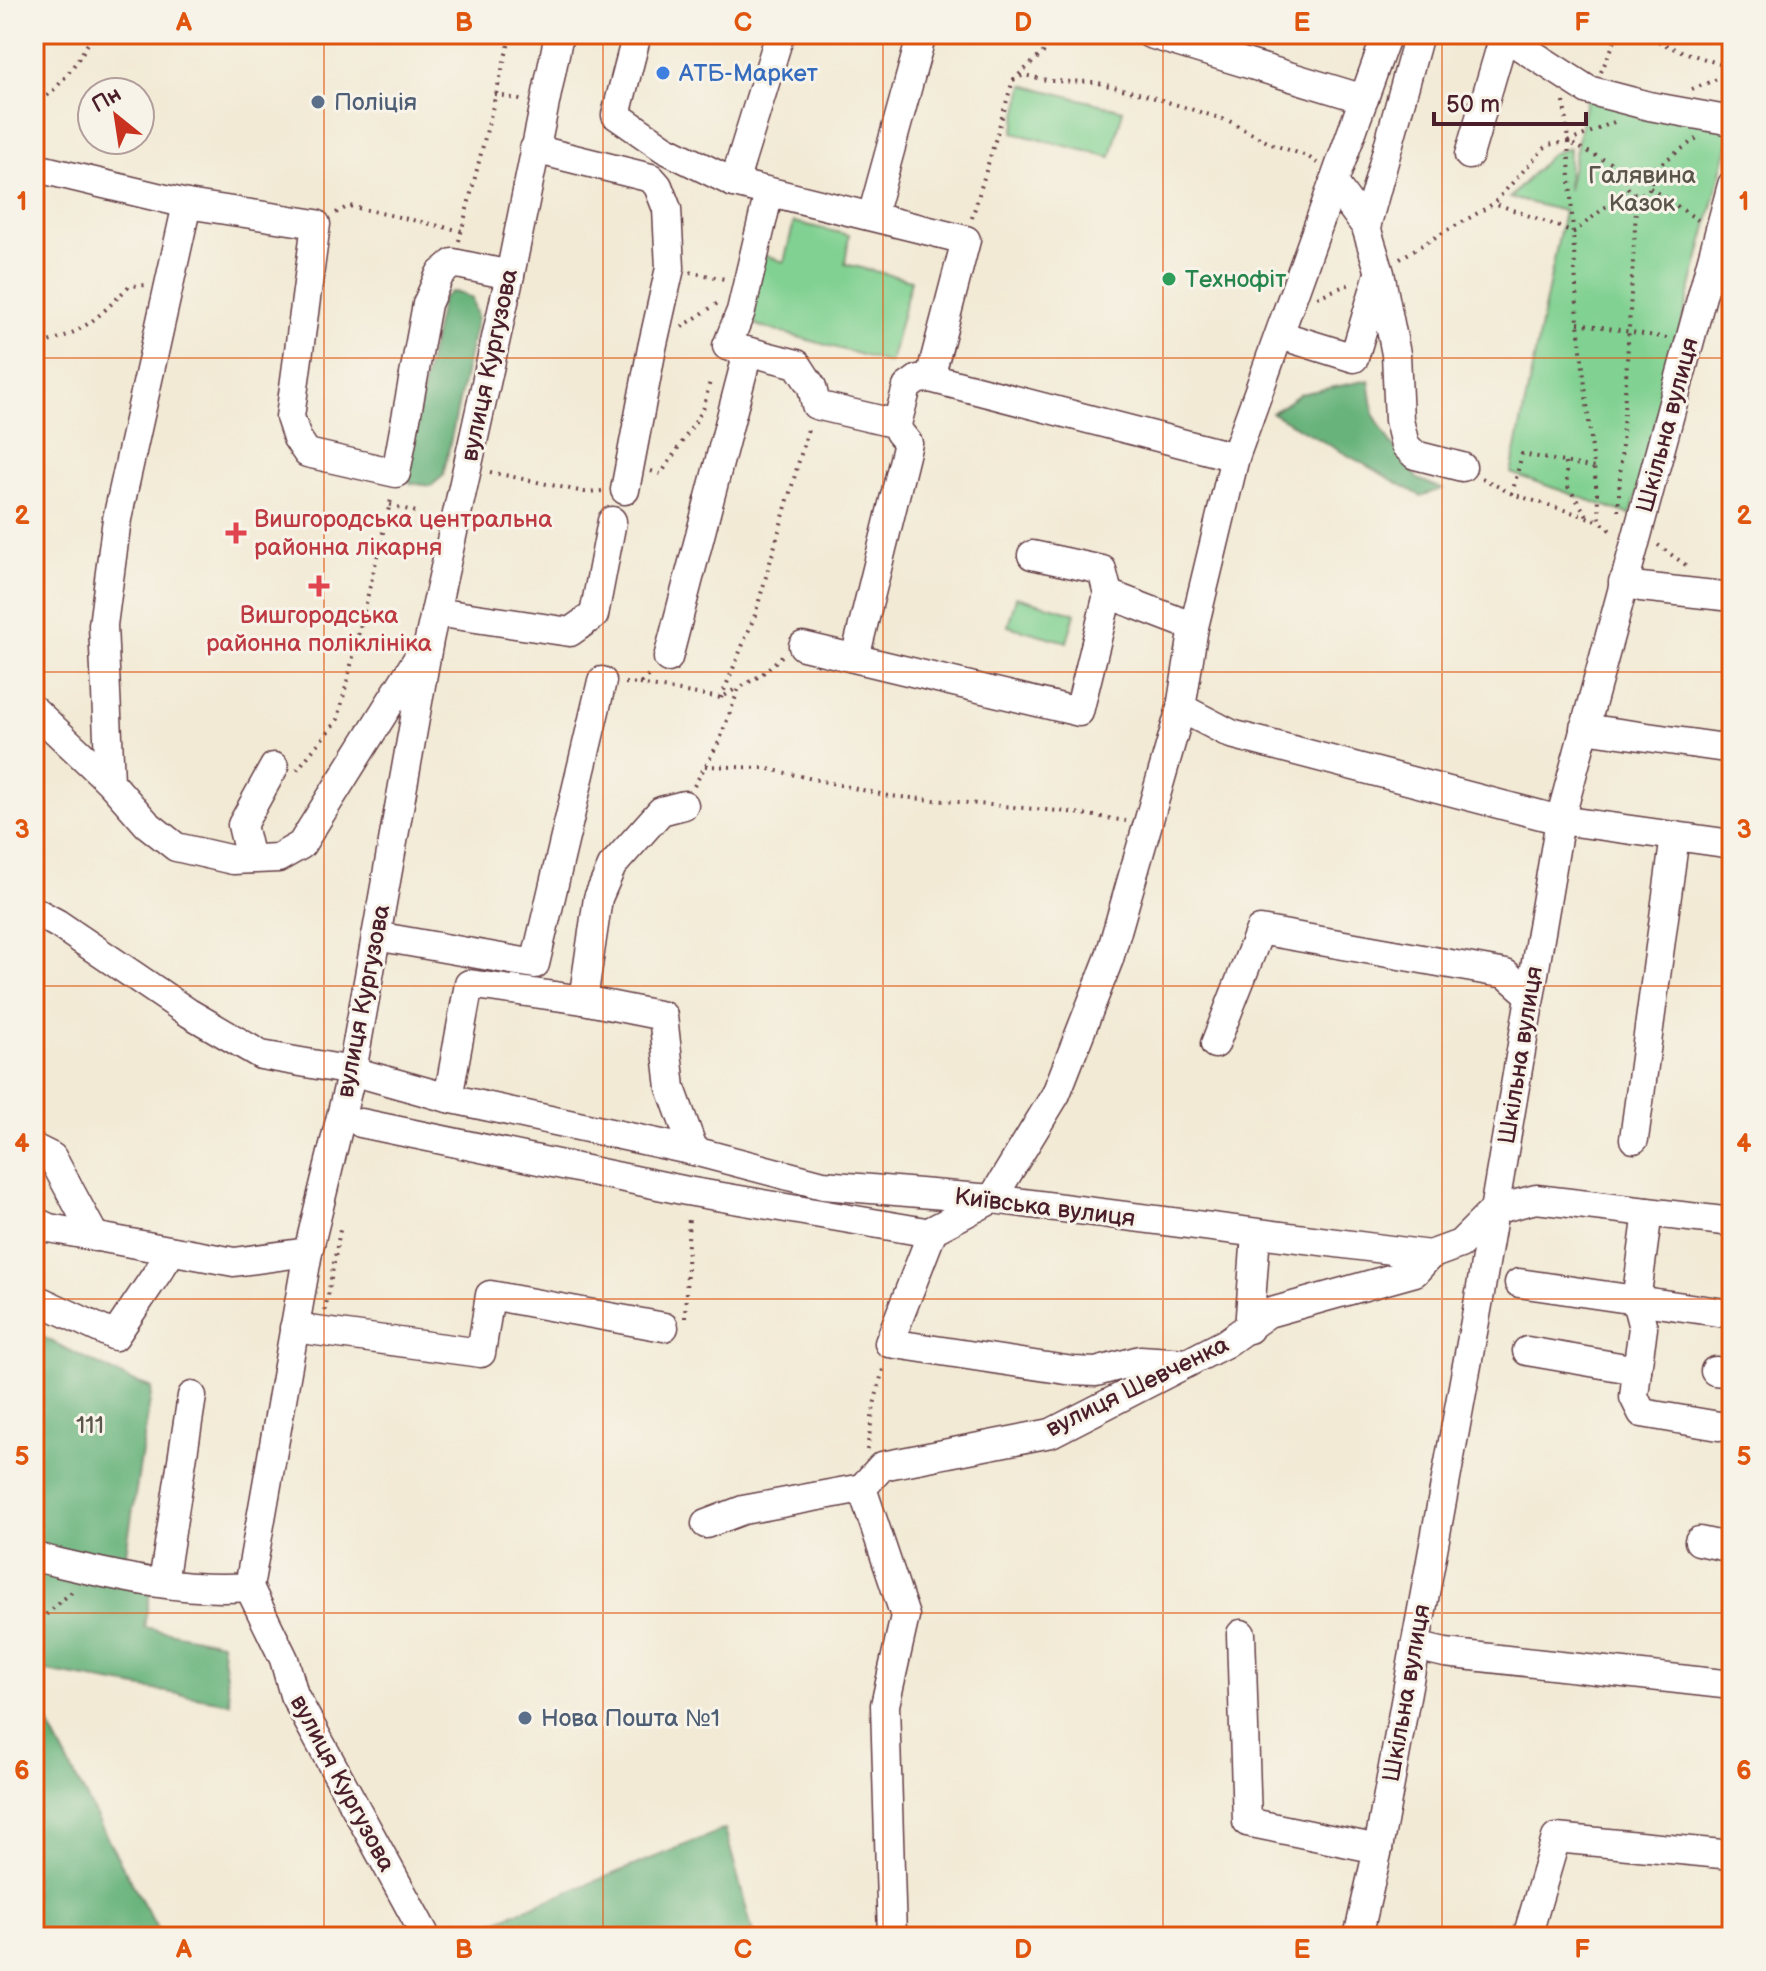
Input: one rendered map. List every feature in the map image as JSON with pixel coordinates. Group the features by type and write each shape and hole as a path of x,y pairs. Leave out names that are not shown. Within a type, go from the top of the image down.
{"street":[{"name":"вулиця Кургузова","path":"424,1933 294,1695 284,1659 249,1587 308,1252 352,1071 429,640 510,275 559,34"},
{"path":"637,34 616,115 665,149 734,183 966,240 930,378"},
{"path":"734,183 780,34"},
{"path":"872,216 922,34"},
{"path":"1150,34 1364,99"},
{"path":"1187,1363 1140,1360 1096,1372 1073,1371 889,1343 933,1230 992,1199 1056,1094 1109,959 1181,708 1194,627 1235,457 1387,34"},
{"path":"1366,227 1419,34"},
{"path":"1469,155 1500,35 1591,91 1727,121"},
{"path":"534,149 651,178 658,186 667,209 670,268 627,478"},
{"path":"45,170 187,204 316,224 290,417 297,438 307,453 396,473 427,304 440,274 453,263 510,275"},
{"path":"1334,183 1366,227 1380,273 1396,354 1399,420 1405,445 1415,455 1462,467"},
{"name":"Шкільна вулиця","path":"1358,1937 1378,1849 1494,1210 1560,820 1732,185"},
{"path":"769,192 741,311 727,346 797,364 812,387 816,405 897,424"},
{"path":"110,782 103,625 117,519 187,204"},
{"path":"1280,335 1354,358 1380,273"},
{"path":"668,658 748,352"},
{"path":"855,658 908,443 897,424 907,387 918,379 930,378 1235,457"},
{"path":"435,612 570,632 594,615 612,521"},
{"path":"803,646 1079,712 1108,594 1102,570 1032,555"},
{"path":"1623,582 1641,587 1728,596"},
{"path":"1108,594 1194,627"},
{"path":"34,710 110,782 147,824 176,847 233,860 278,858 301,845 429,640"},
{"path":"376,936 535,964 602,681"},
{"path":"1181,708 1231,734 1560,820 1732,844"},
{"path":"1584,728 1732,749"},
{"path":"250,859 242,825 283,772"},
{"path":"583,1000 598,898 612,866 661,811 684,805"},
{"path":"1634,1139 1675,836"},
{"name":"Київська вулиця","path":"34,911 189,1013 261,1055 352,1071 448,1098 694,1151 823,1185 992,1199 1430,1255"},
{"path":"1215,1044 1260,930 1506,974 1530,995"},
{"path":"448,1098 469,984 583,1000 663,1016 671,1088 694,1151"},
{"path":"361,1123 687,1191 931,1233"},
{"path":"34,1148 52,1157 95,1237"},
{"path":"1430,1255 1460,1244 1494,1210 1536,1199 1732,1222"},
{"path":"1648,1212 1636,1301 1643,1328 1634,1397 1642,1413 1719,1426"},
{"path":"34,1221 49,1228 234,1262 308,1252"},
{"path":"1249,1329 1256,1234"},
{"path":"34,1298 115,1336 172,1251"},
{"name":"вулиця Шевченка","path":"862,1488 882,1466 1051,1433 1249,1329 1268,1313 1415,1272 1430,1255"},
{"path":"1519,1283 1732,1314"},
{"path":"294,1328 481,1353 490,1295 663,1326"},
{"path":"1527,1351 1637,1370"},
{"path":"163,1583 192,1396"},
{"path":"706,1524 743,1510 862,1488 905,1616 885,1705 892,1937"},
{"path":"1699,1541 1732,1548"},
{"path":"34,1557 123,1578 227,1589 249,1587"},
{"path":"1241,1634 1247,1822 1378,1849"},
{"path":"1415,1646 1445,1653 1732,1685"},
{"path":"1527,1937 1556,1838 1732,1855"}],"path":[{"path":"34,105 45,99 67,77 94,34"},
{"path":"453,263 511,34"},
{"path":"966,240 1013,80 1043,53 1049,34"},
{"path":"1591,91 1618,34"},
{"path":"1644,34 1672,48 1732,68"},
{"path":"1013,80 1024,75 1051,81 1094,82 1229,121 1271,144 1307,156 1325,169 1334,183"},
{"path":"1564,102 1578,323 1600,521"},
{"path":"1574,232 1494,203 1547,145 1568,142 1649,106"},
{"path":"1649,172 1727,121"},
{"path":"1568,142 1629,172 1641,168 1649,172 1652,180 1650,188 1643,194 1628,189 1625,180 1629,172"},
{"path":"1650,188 1718,240"},
{"path":"1574,232 1628,189"},
{"path":"1462,467 1512,494 1600,521 1616,535 1637,194"},
{"path":"349,206 462,231"},
{"path":"670,268 747,284"},
{"path":"652,348 747,284"},
{"path":"34,346 69,337 99,317 129,286 169,285"},
{"path":"1578,323 1677,340"},
{"path":"484,471 584,492 627,478 661,474 703,410 710,381"},
{"path":"721,698 755,615 816,405"},
{"path":"1512,494 1522,454 1595,468"},
{"path":"1565,463 1568,487 1588,517"},
{"path":"283,772 338,719 396,473"},
{"path":"390,505 416,512"},
{"path":"1636,538 1665,547 1728,596"},
{"path":"602,681 721,698 761,675 787,651 803,646"},
{"path":"639,684 668,658"},
{"path":"684,805 719,742 739,688"},
{"path":"705,766 764,768 889,796 1069,812 1147,828"},
{"path":"663,1326 685,1328 687,1191"},
{"path":"862,1488 874,1405 889,1343"},
{"path":"34,1625 66,1595 77,1589"}],"green space":[{"path":"1024,85 1123,110 1111,157 1013,133"},
{"name":"Галявина Казок","path":"1588,90 1732,131 1631,515 1511,473 1564,211 1510,198 1551,154 1569,148 1568,190"},
{"path":"794,222 849,235 845,264 911,280 890,363 759,326 751,320 763,255 784,262"},
{"path":"451,292 462,293 472,299 477,317 443,476 431,486 410,483 406,469 442,299"},
{"path":"1369,380 1374,415 1389,441 1418,479 1442,489 1421,496 1272,413 1300,394"},
{"path":"1016,597 1075,613 1067,642 1008,626"},
{"name":"111","path":"34,1333 152,1388 123,1572 153,1576 144,1627 221,1643 230,1703 34,1669"},
{"path":"34,1697 113,1849 162,1937 34,1937"},
{"path":"725,1829 754,1937 458,1937 468,1932"}],"place":[{"name":"АТБ-Маркет","path":"663,73"},
{"name":"Поліція","path":"318,102"},
{"name":"Технофіт","path":"1169,279"},
{"name":"Вишгородська центральна районна лікарня","path":"236,533"},
{"name":"Вишгородська районна поліклініка","path":"319,586"},
{"name":"Нова Пошта №1","path":"525,1718"}]}
